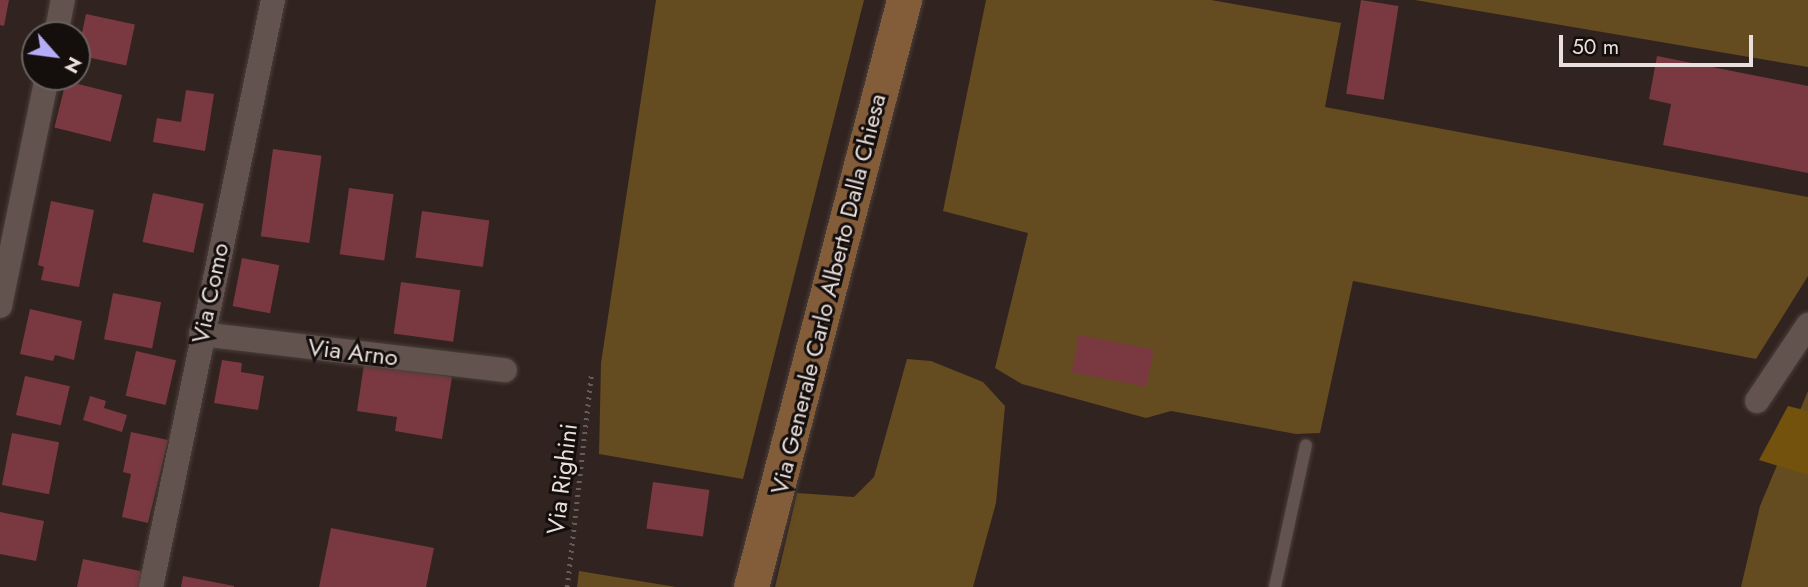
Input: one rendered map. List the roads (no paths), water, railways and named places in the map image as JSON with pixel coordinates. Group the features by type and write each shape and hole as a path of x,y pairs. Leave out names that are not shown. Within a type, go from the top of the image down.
{"street":[{"path":"58,21 63,0"},
{"name":"Via Como","path":"151,587 201,334 273,0"},
{"name":"Via Generale Carlo Alberto Dalla Chiesa","path":"751,587 904,0"},
{"path":"0,306 44,91"},
{"path":"1757,401 1808,325"},
{"name":"Via Arno","path":"201,334 505,370"}],"lane":[{"path":"1275,587 1306,445"}]}
